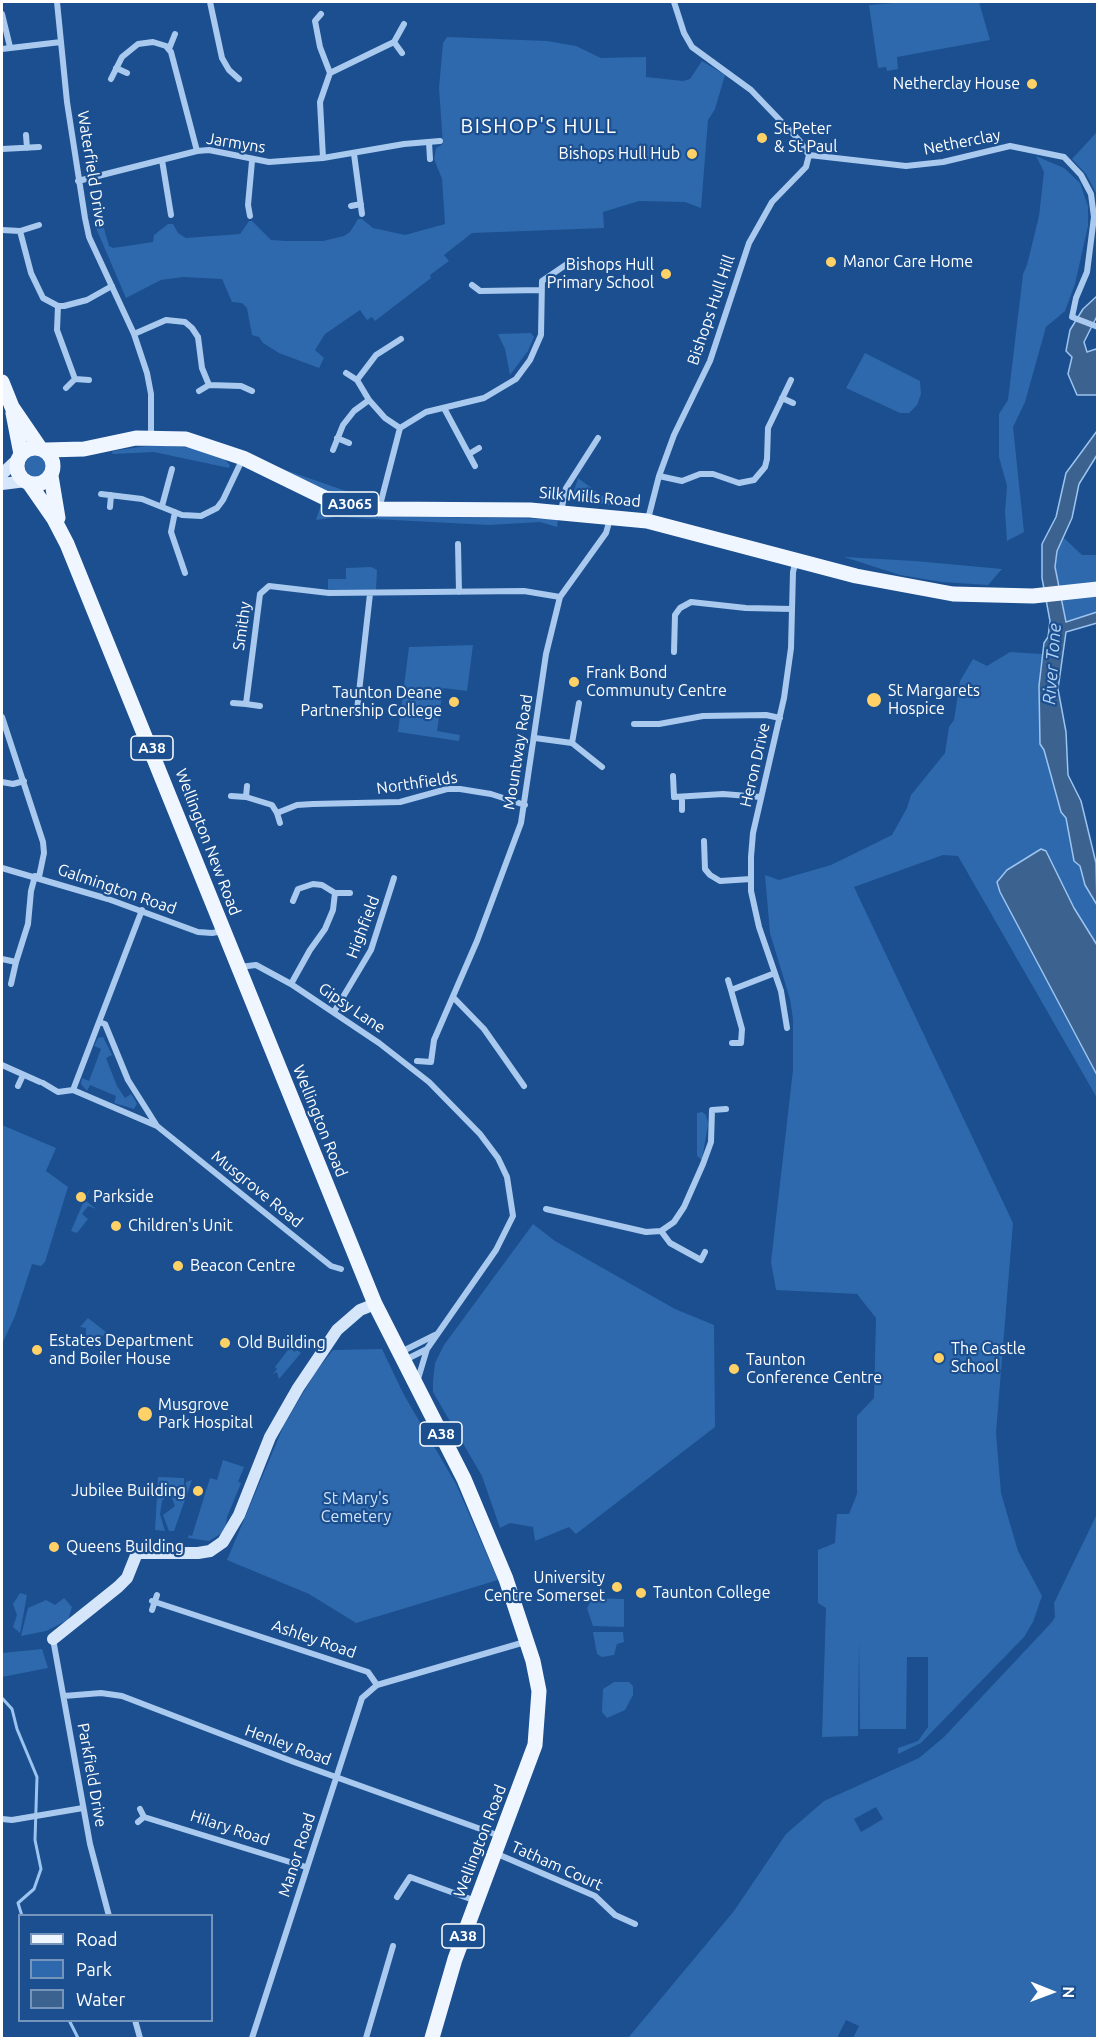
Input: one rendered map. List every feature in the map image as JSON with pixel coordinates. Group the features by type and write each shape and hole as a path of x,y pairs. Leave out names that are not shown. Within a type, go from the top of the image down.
{"main road":[{"name":"A38","path":"2,382 12,407 19,457 18,472 27,482"},
{"name":"A38","path":"12,407 53,460 51,474"},
{"name":"Silk Mills Road","path":"43,449 84,449 120,440 151,437 186,439 243,458 325,498 379,509 561,511 647,521 915,589 953,594 1033,596 1098,589"},
{"path":"19,457 32,447 43,449"},
{"name":"Silk Mills Road","path":"51,474 84,449"},
{"path":"27,482 41,483 51,474"},
{"name":"Wellington New Road","path":"51,474 61,530 238,967"},
{"name":"Wellington New Road","path":"27,482 61,530"},
{"name":"Wellington Road","path":"238,967 375,1304"},
{"name":"A38","path":"375,1304 464,1479 506,1579 527,1641"},
{"name":"Wellington Road","path":"432,2038 455,1959 524,1778 538,1725 539,1691 527,1641"}],"street":[{"name":"Waterfield Drive","path":"57,2 78,181 89,237 134,334 151,394 151,437"},
{"path":"210,2 222,58 228,70 239,79"},
{"path":"674,2 684,33 692,47 751,90 799,140 809,155"},
{"path":"2,14 10,47"},
{"path":"321,14 315,21 320,47 330,72 320,102 323,158"},
{"path":"330,72 393,42 404,24"},
{"path":"175,34 169,49 191,123 196,151"},
{"path":"2,49 61,42"},
{"path":"111,79 122,57 138,44 153,42 169,49"},
{"path":"393,42 402,53"},
{"path":"116,68 127,73"},
{"path":"26,135 27,148"},
{"path":"429,141 430,159"},
{"name":"Jarmyns","path":"78,181 196,151 209,150 252,161 269,162 323,158 440,141"},
{"name":"Netherclay","path":"809,155 906,166 944,162 1010,146 1064,158 1081,175 1091,194 1094,217 1093,241 1087,272 1071,313 1074,319 1096,327"},
{"path":"2,149 39,147"},
{"path":"354,154 362,214"},
{"name":"Bishops Hull Hill","path":"647,521 658,476 682,418 710,361 749,243 772,202 806,167 809,155"},
{"path":"162,160 166,207 171,215"},
{"path":"250,216 248,205 252,161"},
{"path":"351,206 361,204"},
{"path":"240,205 248,205"},
{"path":"2,230 20,231 39,225"},
{"path":"20,231 22,245 43,298 58,306 87,300 112,286"},
{"path":"379,509 400,428 426,412 496,393 523,371 541,335 542,281 567,264"},
{"path":"472,285 480,291 541,290"},
{"path":"479,301 480,291"},
{"path":"58,306 57,330 75,379"},
{"path":"134,334 166,320 185,322 198,337 202,368 209,385"},
{"path":"357,380 366,365 401,339"},
{"path":"391,345 396,353"},
{"path":"346,373 357,380 369,400 386,418 400,428"},
{"path":"66,388 75,379 89,380"},
{"path":"658,476 682,481 706,474 739,483 754,480 765,467 768,428 791,380"},
{"path":"199,391 209,385 241,383 252,391"},
{"path":"782,398 792,403"},
{"path":"333,450 337,438 354,411 369,400"},
{"path":"444,408 475,466"},
{"path":"337,438 349,443"},
{"path":"561,511 566,488 598,438"},
{"path":"469,454 479,448"},
{"path":"2,474 19,457"},
{"path":"101,494 142,498 190,517 201,516 217,508 232,484 243,458"},
{"path":"162,506 172,469"},
{"path":"162,477 170,479"},
{"path":"2,484 27,482"},
{"path":"110,507 111,495"},
{"path":"174,512 171,532 185,573"},
{"name":"Mountway Road","path":"417,1062 431,1062 434,1040 508,858 525,806 546,654 560,597 575,572 594,552 606,533 611,517"},
{"path":"458,544 459,592"},
{"name":"Heron Drive","path":"787,1028 785,1006 759,927 751,879 753,833 780,718 791,648 796,560"},
{"path":"182,564 190,561"},
{"name":"Smithy","path":"246,704 260,594 265,589 276,587 316,592 370,594 524,591 560,597"},
{"path":"357,710 370,594"},
{"path":"674,652 675,615 680,608 691,602 746,608 792,609"},
{"path":"233,703 260,706"},
{"path":"572,743 579,703"},
{"path":"348,710 368,711"},
{"path":"634,724 659,724 703,716 766,715 780,718"},
{"path":"2,717 43,842 44,854 31,891 28,924 11,984"},
{"path":"535,738 572,743 602,767"},
{"path":"673,776 674,797 734,794 761,797"},
{"path":"2,782 13,784 24,781"},
{"path":"246,797 247,786"},
{"name":"Northfields","path":"277,813 313,804 379,804 413,801 433,793 460,789 491,794 525,806"},
{"path":"231,796 246,797 272,805 280,823"},
{"path":"682,797 682,810"},
{"path":"704,841 705,869 714,879 751,879"},
{"name":"Galmington Road","path":"2,868 142,910 204,933 223,931"},
{"name":"Highfield","path":"334,1012 371,950 394,878"},
{"path":"292,883 298,889"},
{"path":"293,901 298,889 313,884 322,885 335,893 350,893"},
{"path":"291,984 325,929 333,909 335,893"},
{"path":"73,1090 142,910"},
{"path":"2,959 16,962"},
{"name":"Gipsy Lane","path":"238,967 256,965 291,984 388,1050 441,1093 480,1134 498,1158 511,1191 513,1216 496,1250 436,1334"},
{"path":"731,990 775,973"},
{"path":"728,980 741,1021 741,1043"},
{"path":"453,997 484,1029 524,1086"},
{"name":"Musgrove Road","path":"99,1022 105,1024 128,1080 157,1126"},
{"path":"732,1043 749,1044"},
{"name":"Musgrove Road","path":"2,1065 42,1082 58,1092 73,1090 157,1126 331,1266 341,1269"},
{"path":"18,1086 23,1075"},
{"path":"704,1110 726,1110"},
{"path":"546,1209 646,1232 661,1231 674,1222 684,1207 703,1164 711,1142 712,1110"},
{"path":"661,1231 670,1243 701,1260 705,1252"},
{"path":"53,1639 127,1578 137,1553 210,1551 223,1542 239,1515 270,1437 298,1388 338,1330 360,1310 375,1304"},
{"path":"417,1389 419,1373 427,1349 436,1334"},
{"path":"401,1357 436,1334"},
{"path":"401,1357 427,1349"},
{"name":"Ashley Road","path":"152,1610 155,1599 368,1672 377,1686"},
{"name":"Parkfield Drive","path":"53,1639 83,1808 109,1914"},
{"path":"377,1686 527,1641"},
{"name":"Manor Road","path":"252,2038 362,1698 377,1686"},
{"name":"Henley Road","path":"64,1696 101,1693 122,1696 501,1836"},
{"path":"2,1819 83,1808"},
{"path":"138,1822 144,1817 140,1809"},
{"name":"Hilary Road","path":"144,1817 306,1867"},
{"name":"Tatham Court","path":"495,1853 595,1896 615,1915 635,1924"},
{"path":"397,1897 410,1877 476,1901"},
{"path":"366,2038 393,1946"},
{"path":"136,2022 140,2038"}],"green space":[{"path":"908,2 979,2 990,40 897,57 898,69 887,71 886,67 878,68 869,5"},
{"path":"447,37 547,41 576,46 601,58 646,57 646,77 683,81 690,79 702,61 725,75 715,109 708,120 701,208 685,202 639,201 603,212 604,228 472,233 444,255 449,261 430,275 431,278 375,321 372,317 367,320 360,310 325,334 315,350 324,358 319,368 279,353 263,343 259,337 252,335 247,308 242,303 232,302 222,279 183,277 161,280 126,298 93,221 101,218 109,246 113,248 153,242 154,235 168,224 173,224 178,233 186,238 240,234 249,221 252,221 271,240 323,241 344,236 350,232 358,219 362,219 373,228 405,235 445,224 442,179 434,159 436,148 443,144 439,88 443,43"},
{"path":"1097,132 1097,211 1096,193 1086,174 1072,159"},
{"path":"1036,156 1064,168 1080,183 1088,206 1088,226 1075,284 1065,311 1046,327 1025,402 1013,427 1024,532 1007,541 1005,512 1007,486 999,457 999,414 1008,400 1023,274 1039,216 1044,172"},
{"path":"531,333 534,337 528,351 510,375 505,349 498,334"},
{"path":"865,353 920,381 921,394 917,405 909,413 900,413 846,388"},
{"path":"152,445 196,448 223,458 230,465 229,468 154,452 112,454 113,451"},
{"path":"36,455 44,458 47,466 44,474 36,477 28,474 25,466 28,458"},
{"path":"265,463 340,489 371,499 327,493"},
{"path":"578,478 605,498 620,507 572,498"},
{"path":"322,502 346,511 381,516 558,519 557,527 540,522 489,525 336,517 316,520"},
{"path":"1063,537 1082,555 1097,555 1097,612 1067,623 1055,567 1057,551"},
{"path":"844,557 1002,569 988,585 942,582 900,575"},
{"path":"371,567 377,570 376,591 328,590 328,579 346,579 346,568"},
{"path":"473,645 467,691 443,688 437,731 460,735 459,741 398,732 409,647"},
{"name":"The Castle School","path":"1010,652 1042,654 1040,744 1044,750 1057,800 1066,818 1074,861 1080,866 1085,885 1097,905 1097,945 1074,908 1048,855 1000,892 1097,1075 1097,1098 958,856 943,855 854,887 1013,1223 996,1433 1001,1493 1018,1551 1042,1596 1033,1622 1024,1637 921,1743 898,1754 898,1748 918,1741 928,1727 928,1657 907,1657 906,1729 860,1729 859,1641 858,1736 822,1737 826,1608 818,1603 818,1550 835,1543 837,1514 849,1514 857,1494 857,1416 874,1398 876,1318 857,1294 776,1290 771,1262 793,1070 793,1019 790,999 770,933 765,875 779,880 831,865 892,835 907,808 911,795 945,753 949,727 954,720 960,681 973,659 987,666"},
{"path":"103,1037 112,1055 106,1058 117,1086 125,1098 131,1094 134,1098 137,1104 134,1109 114,1103 116,1096 90,1085 87,1091 81,1084 82,1078 89,1081 101,1049 94,1046 98,1038"},
{"path":"702,1112 706,1115 708,1124 702,1160 697,1156 697,1113"},
{"path":"2,1125 56,1148 46,1171 68,1187 45,1262 41,1266 32,1264 15,1316 2,1344"},
{"path":"90,1187 86,1201 96,1209 88,1206 82,1214 88,1219 77,1233 71,1231"},
{"path":"533,1224 555,1241 675,1309 714,1325 715,1427 576,1534 569,1527 535,1541 533,1527 510,1523 500,1528 482,1476 433,1392 435,1363 444,1345"},
{"path":"88,1318 106,1332 102,1337 86,1337 86,1328 80,1327"},
{"path":"291,1346 294,1352 297,1350 301,1353 279,1379 277,1372 273,1374 277,1369 275,1367"},
{"name":"St Mary's Cemetery","path":"382,1349 404,1395 456,1484 498,1580 356,1623 309,1594 227,1560 284,1425 315,1373 333,1350"},
{"path":"223,1460 244,1467 238,1482 241,1483 227,1517 225,1531 209,1541 188,1538 189,1535 192,1536 210,1478 217,1480"},
{"path":"158,1477 184,1478 184,1485 169,1492 162,1501 160,1514 165,1531 155,1530"},
{"path":"192,1480 174,1531 169,1531 163,1515 175,1506 171,1496 186,1488 186,1482"},
{"path":"1097,1514 1097,2038 853,2038 859,2026 846,2020 837,2038 628,2038 734,1911 786,1834 824,1801 919,1758 944,1737 1052,1622 1055,1617 1054,1603","holes":["876,1807 883,1819 861,1832 854,1819"]},
{"path":"20,1593 27,1595 20,1633 13,1627 17,1615 13,1604"},
{"path":"64,1598 72,1607 68,1620 46,1631 21,1636 28,1608 46,1600 55,1605"},
{"path":"593,1598 624,1599 624,1627 593,1626 587,1608"},
{"path":"593,1632 623,1632 624,1642 617,1644 614,1655 602,1657 597,1654"},
{"path":"42,1649 48,1668 2,1677 2,1653"},
{"path":"614,1682 629,1682 633,1686 633,1695 625,1710 607,1718 602,1712 603,1689"}],"water":[{"path":"1097,296 1097,316 1084,342 1087,352 1096,349 1097,351 1097,395 1077,395 1068,374 1072,357 1066,351 1070,330 1083,309"},
{"name":"River Tone","path":"1097,431 1097,455 1079,484 1072,518 1057,551 1055,567 1066,622 1097,612 1097,623 1066,632 1058,689 1066,732 1068,775 1081,801 1096,863 1097,905 1085,885 1080,866 1074,861 1066,818 1061,812 1044,750 1040,744 1039,686 1044,643 1048,637 1050,621 1042,578 1042,544 1056,517 1066,473"},
{"path":"1041,849 1046,851 1074,908 1097,945 1097,1075 1000,892 997,882 1007,870"}],"waterway":[{"path":"2,1698 12,1709 17,1729 37,1777 35,1840 41,1869 34,1889 18,1903 21,1914"},
{"path":"70,2022 78,2038"}],"place":[{"name":"Netherclay House","path":"1032,84"},
{"name":"St Peter & St Paul","path":"762,138"},
{"name":"Bishops Hull Hub","path":"692,154"},
{"name":"Manor Care Home","path":"831,262"},
{"name":"Bishops Hull Primary School","path":"666,274"},
{"name":"Frank Bond Communuty Centre","path":"574,682"},
{"name":"St Margarets Hospice","path":"874,700"},
{"name":"Taunton Deane Partnership College","path":"454,702"},
{"name":"Parkside","path":"81,1197"},
{"name":"Children's Unit","path":"116,1226"},
{"name":"Beacon Centre","path":"178,1266"},
{"name":"Old Building","path":"225,1343"},
{"name":"Estates Department and Boiler House","path":"37,1350"},
{"name":"The Castle School","path":"939,1358"},
{"name":"Taunton Conference Centre","path":"734,1369"},
{"name":"Musgrove Park Hospital","path":"145,1414"},
{"name":"Jubilee Building","path":"198,1491"},
{"name":"Queens Building","path":"54,1547"},
{"name":"University Centre Somerset","path":"617,1587"},
{"name":"Taunton College","path":"641,1593"}],"district":[{"name":"BISHOP'S HULL","path":"539,126"}]}
